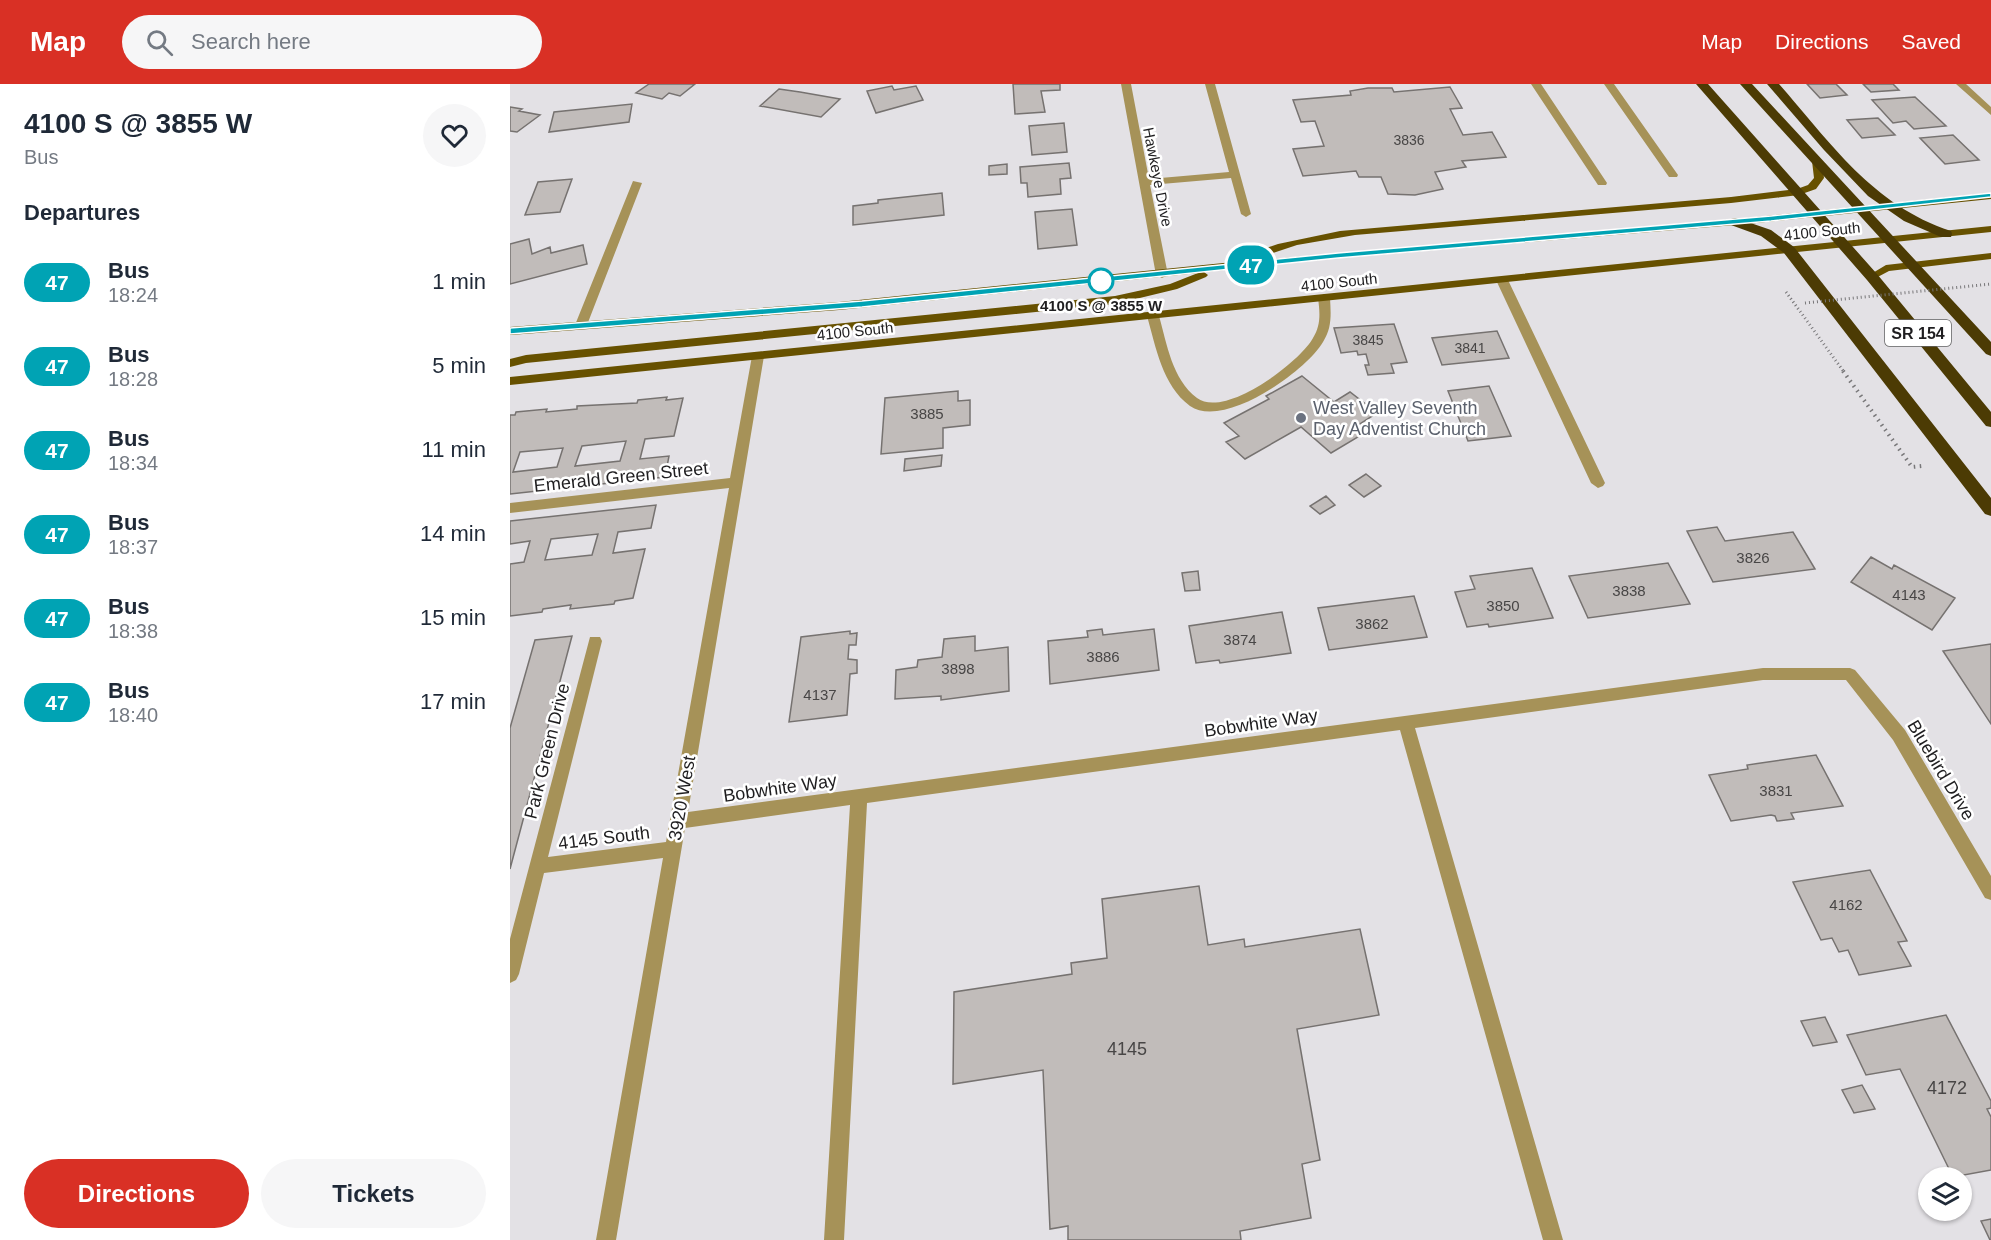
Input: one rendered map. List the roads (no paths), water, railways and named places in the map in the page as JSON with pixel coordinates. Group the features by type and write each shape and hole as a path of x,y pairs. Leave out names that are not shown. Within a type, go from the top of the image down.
{"highway":[{"name":"SR 154","path":"1702,84 1844,244 1991,422"},
{"name":"SR 154","path":"1746,84 1991,351"},
{"path":"1773,84 1863,184 1888,207 1912,221 1946,234"},
{"path":"1736,222 1766,233 1789,249 1991,510"}],"main road":[{"path":"510,363 526,359 1115,300 1173,287 1277,246 1325,236 1717,202 1799,192 1812,187 1819,178 1817,161"},
{"name":"4100 South","path":"510,331 828,307 1161,275 1338,255 1736,222 1991,196"},
{"name":"4100 South","path":"510,381 1991,230"},
{"path":"1872,277 1886,268 1912,263 1991,255"}],"street":[{"path":"1126,84 1131,84"},
{"name":"Hawkeye Drive","path":"1126,84 1161,275"},
{"path":"1210,84 1246,214"},
{"path":"1536,84 1602,183"},
{"path":"1609,84 1673,175"},
{"path":"1961,84 1991,112"},
{"path":"1144,182 1235,175"},
{"path":"580,325 637,183"},
{"path":"1502,280 1598,483"},
{"path":"1153,316 1168,366 1179,388 1196,404 1224,405 1262,390 1308,355 1323,331 1324,298"},
{"name":"3920 West","path":"606,1240 758,356"},
{"name":"Emerald Green Street","path":"510,508 736,482"},
{"name":"Park Green Drive","path":"510,974 595,641"},
{"name":"Bobwhite Way","path":"678,821 1763,674 1850,674"},
{"name":"Bluebird Drive","path":"1850,674 1899,735 1991,892"},
{"path":"1406,723 1552,1240"},
{"path":"834,1240 859,797"},
{"name":"4145 South","path":"538,866 674,849"}],"place":[{"name":"4100 S @ 3855 W","path":"1101,281"},
{"name":"West Valley Seventh Day Adventist Church","path":"1301,418"}]}
